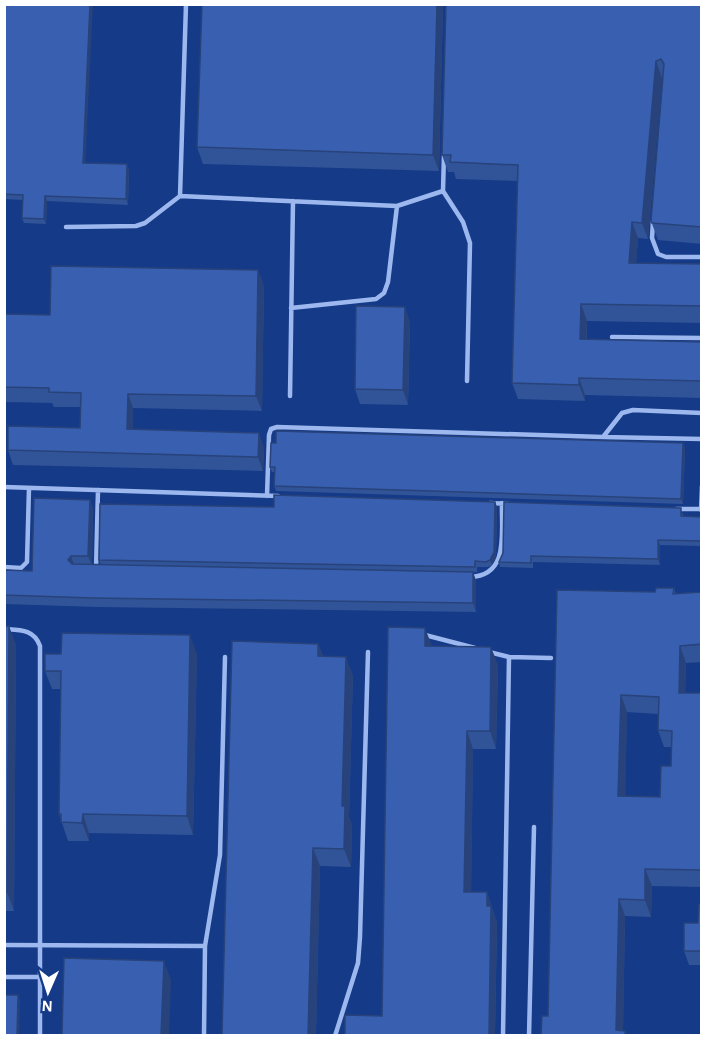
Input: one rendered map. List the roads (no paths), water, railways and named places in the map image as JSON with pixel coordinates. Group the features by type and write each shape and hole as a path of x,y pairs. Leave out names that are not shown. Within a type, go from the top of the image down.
{"lane":[{"path":"180,196 186,4"},
{"path":"444,145 443,191 463,222 470,243 467,381"},
{"path":"66,227 136,226 145,223 180,196 397,206 443,191"},
{"path":"290,396 293,201"},
{"path":"291,309 376,299 384,293 388,282 397,206"},
{"path":"654,216 652,238 658,254 666,257 702,257"},
{"path":"612,337 702,338"},
{"path":"603,436 622,413 633,410 702,413"},
{"path":"267,496 269,435 271,429 277,427 702,439"},
{"path":"665,508 701,509 702,486"},
{"path":"4,487 279,496"},
{"path":"4,567 21,568 27,562 29,488"},
{"path":"96,570 98,490"},
{"path":"478,503 513,504"},
{"path":"459,577 478,577 495,568 500,558 502,503"},
{"path":"86,569 107,570"},
{"path":"4,629 32,633 40,646 40,1035"},
{"path":"425,635 509,657 551,658"},
{"path":"335,1035 358,963 368,652"},
{"path":"204,1035 205,946 220,855 225,657"},
{"path":"503,1035 509,657"},
{"path":"529,1035 534,827"},
{"path":"4,945 205,946"},
{"path":"4,977 40,977"}]}
